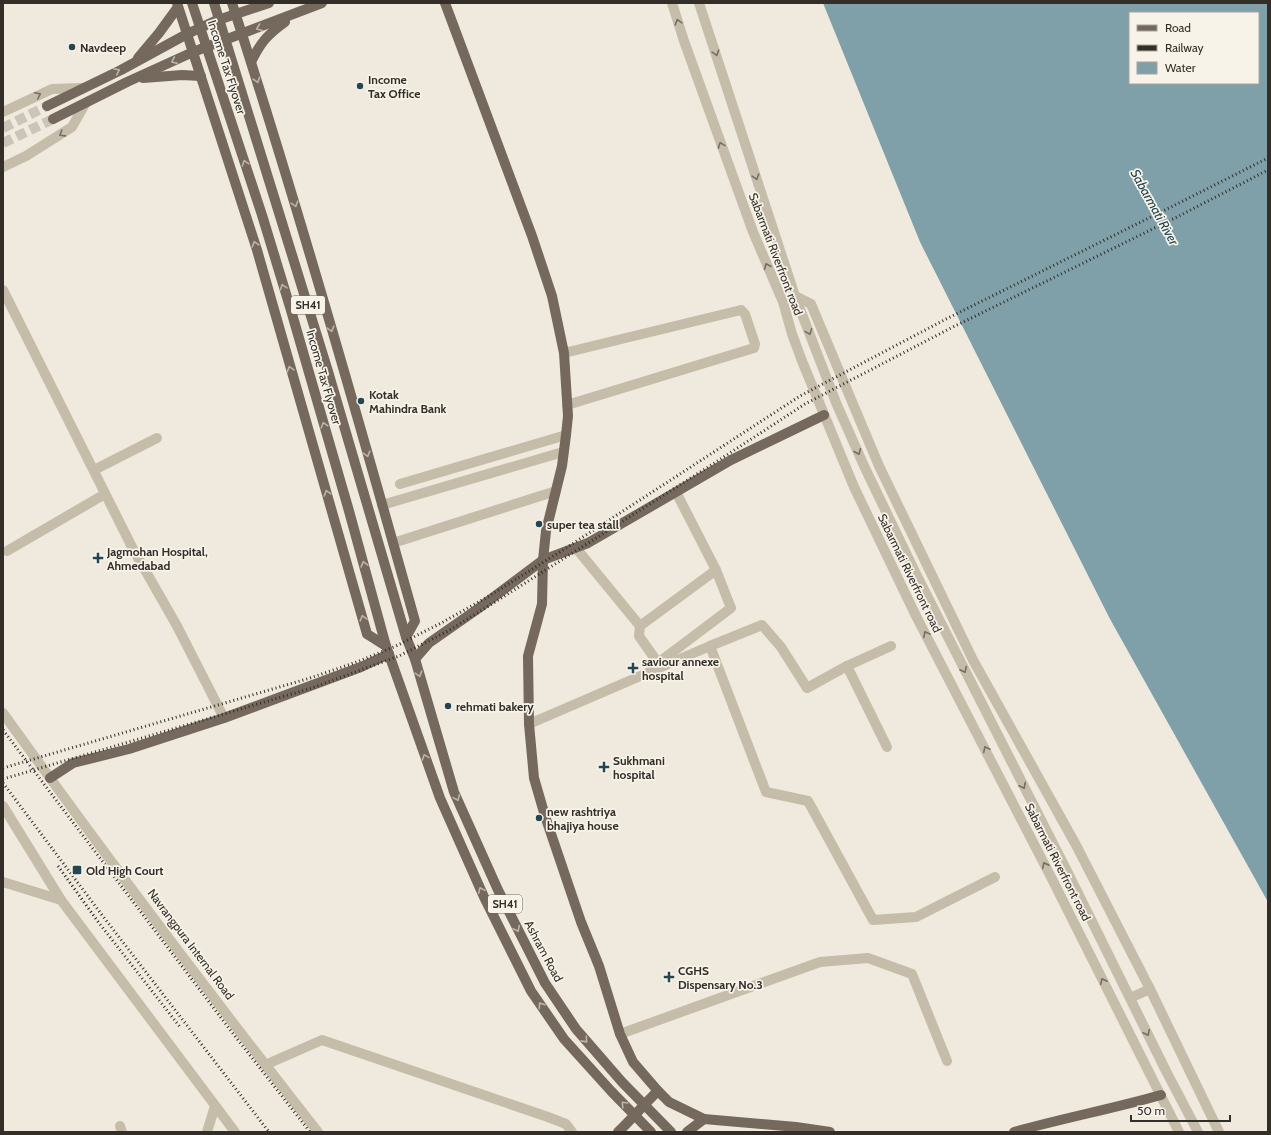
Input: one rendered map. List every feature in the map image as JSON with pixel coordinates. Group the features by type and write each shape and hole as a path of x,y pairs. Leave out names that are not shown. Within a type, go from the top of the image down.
{"main road":[{"name":"Income Tax Flyover","path":"192,3 262,214 350,511 387,650"},
{"name":"Income Tax Flyover","path":"214,3 325,361 406,637"},
{"path":"232,3 306,242 415,621 406,637"},
{"path":"47,106 134,63 187,34 211,23 269,3"},
{"path":"53,119 193,52 322,3"},
{"path":"445,3 532,236 552,296 564,353 568,416 556,491 546,531 543,560 542,604 528,656 529,724 534,778 545,816 581,922 599,966 620,1034 633,1062 669,1102 704,1119 796,1127 830,1132"},
{"path":"178,5 257,250 367,634 387,650 440,798 484,897 531,991 564,1039 635,1116 652,1132"},
{"path":"134,63 159,33 178,5"},
{"path":"251,62 264,38 300,12"},
{"path":"136,78 182,75 201,76"},
{"path":"415,659 429,643 543,560 588,543 731,460 824,415"},
{"name":"Ashram Road","path":"406,637 415,659 454,792 498,890 545,983 576,1029 622,1082 671,1132"},
{"path":"50,778 73,763 129,749 224,718 361,668 387,650"},
{"path":"618,1132 658,1091"},
{"path":"1014,1132 1054,1120 1121,1106 1161,1095"},
{"path":"687,1132 704,1119"}],"street":[{"name":"Sabarmati Riverfront road","path":"672,3 686,48 750,225 783,302 792,334 854,488 897,577 1049,872 1179,1132"},
{"name":"Sabarmati Riverfront road","path":"699,3 795,296 837,404 916,574 1198,1132"},
{"path":"3,112 52,89 82,88"},
{"path":"3,167 26,156 72,127 85,104"},
{"path":"3,290 133,549 177,626 224,718"},
{"path":"795,296 811,304 879,466 973,660 1076,845 1150,989 1219,1132"},
{"path":"564,353 741,310 745,314 755,344 754,348 567,405"},
{"path":"400,484 566,434"},
{"path":"94,470 157,438"},
{"path":"382,504 563,452"},
{"path":"393,543 556,491"},
{"path":"576,548 640,626 639,636 658,663 731,608 716,570 676,492"},
{"path":"7,551 105,494"},
{"path":"640,626 716,570"},
{"path":"529,724 710,646 762,626 781,648 806,688 847,666 890,646"},
{"path":"710,646 766,792 808,801 873,920 916,917 995,877"},
{"path":"847,666 887,747"},
{"name":"Navrangpura Internal Road","path":"3,713 265,1065 318,1132"},
{"path":"3,806 61,900 235,1132"},
{"path":"3,882 61,900"},
{"path":"620,1034 820,962 868,958 912,974 947,1061"},
{"path":"1130,998 1150,989"},
{"path":"265,1065 322,1040 548,1117 566,1124 572,1132"},
{"path":"1161,1095 1175,1088"},
{"path":"207,1132 215,1106"}],"water":[{"name":"Sabarmati River","path":"823,3 1268,3 1268,902 1110,619 920,242"}],"tunnel":[{"path":"3,128 47,106"},
{"path":"3,143 53,119"}],"railway":[{"path":"3,768 310,678 354,663 396,646 489,596 563,550 800,396 948,318 1268,158"},
{"path":"3,779 312,688 399,656 448,631 492,604 805,404 951,328 1177,217 1268,170"},
{"path":"3,730 231,1031 310,1132"},
{"path":"3,783 102,915 269,1132"},
{"path":"58,866 99,923 180,1027"}],"place":[{"name":"Navdeep","path":"72,47"},
{"name":"Income Tax Office","path":"360,86"},
{"name":"Kotak Mahindra Bank","path":"361,401"},
{"name":"super tea stall","path":"539,524"},
{"name":"Jagmohan Hospital, Ahmedabad","path":"98,558"},
{"name":"saviour annexe hospital","path":"633,668"},
{"name":"rehmati bakery","path":"448,706"},
{"name":"Sukhmani hospital","path":"604,767"},
{"name":"new rashtriya bhajiya house","path":"539,818"},
{"name":"Old High Court","path":"77,870"},
{"name":"CGHS Dispensary No.3","path":"669,977"}]}
